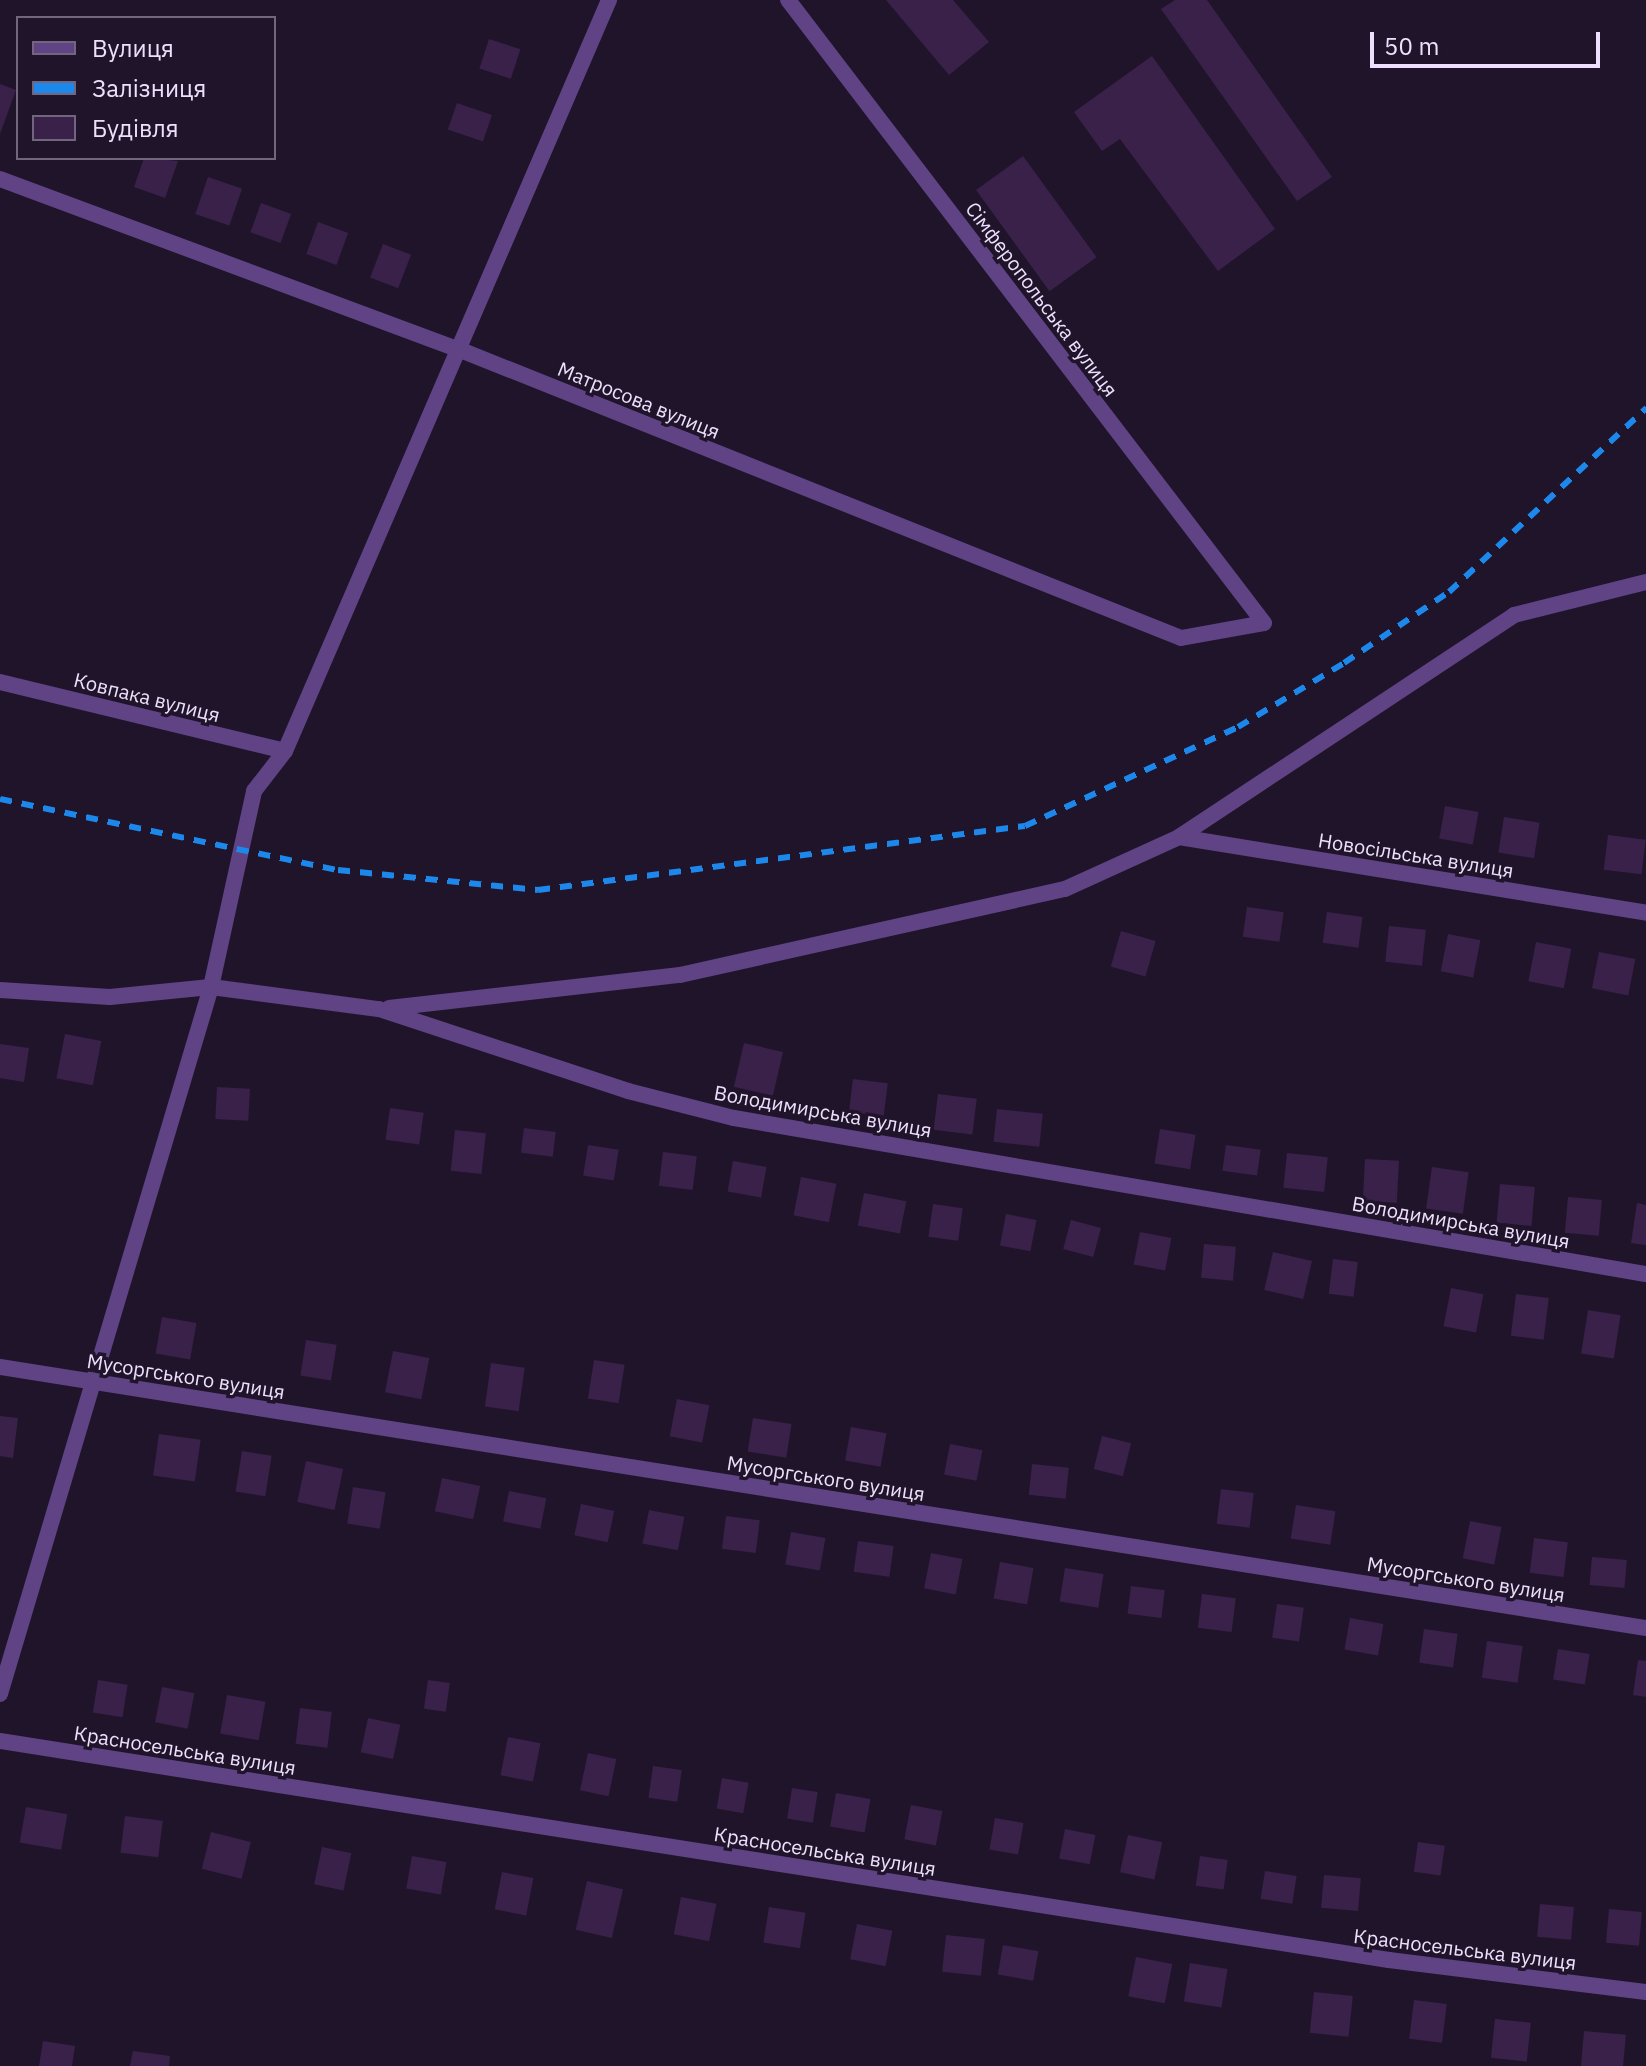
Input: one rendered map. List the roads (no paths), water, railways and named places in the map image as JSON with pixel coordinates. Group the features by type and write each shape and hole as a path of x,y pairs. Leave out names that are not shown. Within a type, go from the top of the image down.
{"street":[{"path":"0,1694 90,1381 211,987 254,791 285,751 463,351 609,0"},
{"name":"Сімферопольська вулиця","path":"788,0 1264,623"},
{"name":"Матросова вулиця","path":"0,179 463,351 1181,638 1264,623"},
{"path":"379,1009 680,975 1065,889 1179,837 1514,615 1646,582"},
{"name":"Ковпака вулиця","path":"0,682 285,751"},
{"name":"Новосільська вулиця","path":"1179,837 1646,913"},
{"name":"Володимирська вулиця","path":"0,990 110,997 211,987 379,1009 628,1091 734,1118 1646,1274"},
{"name":"Мусоргського вулиця","path":"0,1367 1646,1628"},
{"name":"Красносельська вулиця","path":"0,1741 1389,1960 1646,1992"}],"railway":[{"path":"0,799 338,870 538,890 1025,826 1238,727 1344,663 1449,592 1646,408"}]}
